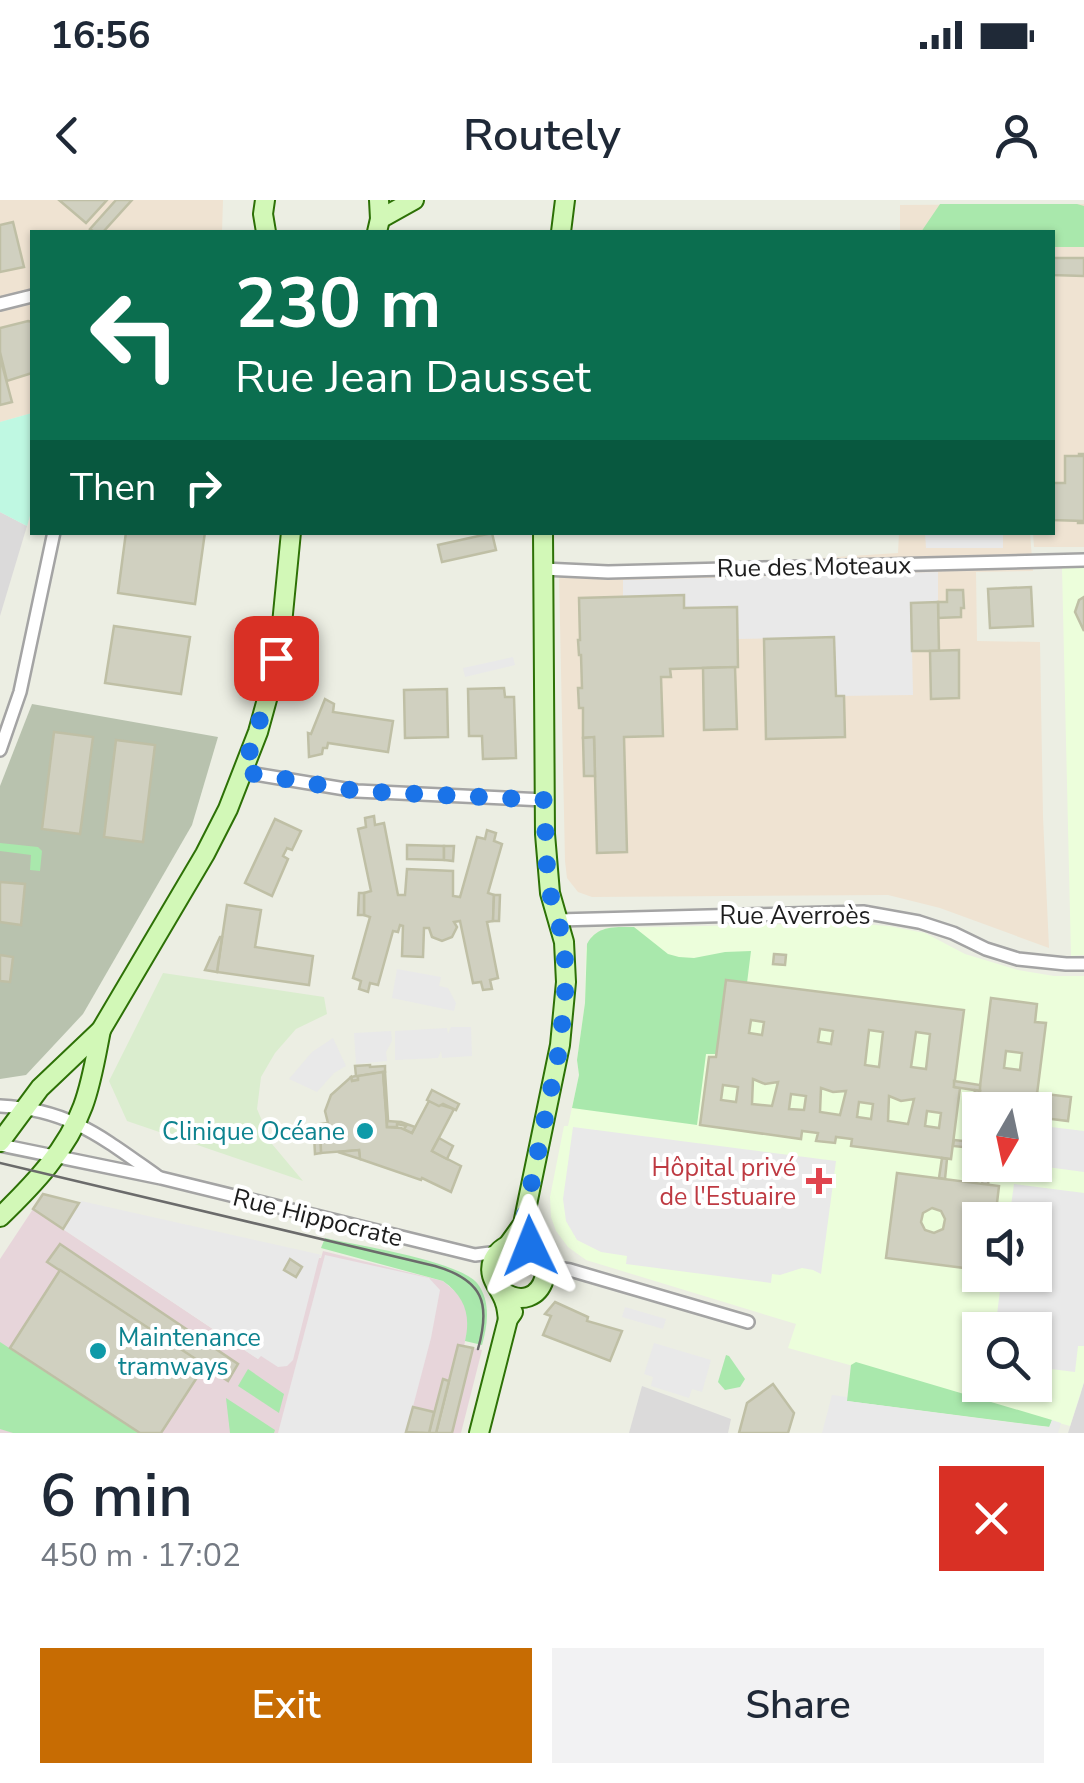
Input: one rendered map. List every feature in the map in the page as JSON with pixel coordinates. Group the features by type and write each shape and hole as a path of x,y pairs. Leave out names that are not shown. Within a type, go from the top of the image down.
{"street":[{"path":"261,229 264,200"},
{"path":"379,217 414,200"},
{"path":"561,230 565,200"},
{"path":"0,304 30,296"},
{"path":"0,750 20,692 53,535"},
{"path":"0,1143 40,1088 101,1030 228,809 258,732 273,675 291,535"},
{"path":"478,1433 508,1319 495,1281 494,1258 523,1224 563,1025 565,954 550,893 544,800 543,535"},
{"name":"Rue des Moteaux","path":"543,569 608,572 1084,560"},
{"path":"243,772 357,791 544,800"},
{"name":"Rue Averroès","path":"558,920 863,912 919,922 1018,959 1084,964"},
{"path":"0,1217 43,1172 76,1122 85,1102 101,1030"},
{"name":"Rue Hippocrate","path":"0,1106 25,1107 76,1122 161,1178"},
{"name":"Rue Hippocrate","path":"0,1143 475,1255 503,1248"},
{"path":"523,1224 530,1246"},
{"path":"503,1248 519,1243 530,1246 539,1252 546,1271 538,1290 526,1297 508,1319"},
{"path":"475,1255 512,1297 526,1297"},
{"path":"546,1271 570,1270 748,1322"}],"shaded area":[{"path":"0,200 223,200 222,230 30,230 30,414 0,422"},
{"path":"1084,204 1084,547 1034,547 1033,535 1055,535 1055,230 900,230 900,205"},
{"path":"30,414 27,526 0,512 0,422"},
{"path":"0,512 27,526 0,616"},
{"path":"899,535 1030,535 1033,571 976,572 977,641 1040,642 1049,948 940,908 888,895 592,897 578,892 567,878 565,861 559,575 898,553"},
{"path":"925,535 1003,535 1003,548 926,548"},
{"path":"1062,568 1084,568 1084,955 1071,956"},
{"path":"938,572 938,602 911,603 913,695 836,696 834,637 737,639 736,607 684,608 683,595 623,596 623,580"},
{"path":"513,657 515,665 465,677 463,668"},
{"path":"32,704 218,737 192,825 83,1014 26,1075 0,1079 0,786"},
{"name":"Hôpital privé de l'Estuaire","path":"848,923 888,926 925,933 965,954 1018,970 1084,976 1084,1382 1070,1426 983,1402 1052,1402 1052,1312 962,1312 962,1396 788,1348 796,1324 586,1260 568,1247 556,1231 550,1197 579,1075 586,949 592,936 606,928"},
{"path":"397,969 441,977 439,986 448,988 456,1003 454,1011 392,998"},
{"path":"163,973 324,997 327,1014 296,1029 275,1053 261,1077 257,1109 272,1144 303,1181 127,1121 109,1081"},
{"path":"451,1027 471,1027 472,1056 442,1058 441,1051 438,1058 395,1060 395,1031 447,1028 448,1034"},
{"path":"391,1031 387,1061 356,1064 354,1033"},
{"path":"333,1038 346,1066 317,1092 289,1079 312,1052"},
{"path":"573,1127 836,1161 821,1274 802,1268 772,1274 771,1283 626,1264 627,1256 601,1252 577,1240 566,1221 563,1199"},
{"path":"1052,1127 1084,1131 1084,1172 1052,1168"},
{"path":"1014,1184 1084,1193 1084,1346 1078,1346 1075,1372 1052,1369 1052,1312 997,1312 1000,1292 1052,1292 1052,1202 1012,1202"},
{"path":"81,1201 322,1255 293,1360 278,1367 261,1356 258,1359 63,1229"},
{"path":"33,1209 258,1359 323,1251 443,1281 458,1294 468,1315 464,1346 482,1350 461,1433 0,1433 0,1259"},
{"path":"325,1255 429,1278 440,1290 406,1433 278,1433"},
{"path":"625,1307 666,1319 663,1329 622,1317"},
{"path":"654,1343 711,1360 702,1392 692,1389 689,1398 651,1386 653,1377 644,1374"},
{"path":"1084,1382 1084,1433 1068,1433 1080,1396"},
{"path":"642,1386 731,1419 728,1433 629,1433"},
{"path":"832,1395 847,1397 847,1401 1038,1426 1049,1427 1052,1420 1061,1423 1058,1433 822,1433"}],"green space":[{"path":"940,204 1084,206 1084,247 1055,247 1055,230 922,230"},
{"path":"0,843 38,847 42,851 40,871 30,870 31,855 0,851"},
{"path":"634,927 668,954 679,957 751,951 747,983 726,980 716,1054 706,1054 697,1125 572,1108 579,1075 587,944 601,930"},
{"path":"325,1238 406,1255 466,1275 477,1283 486,1305 482,1345 465,1341 464,1307 457,1293 443,1281 321,1248"},
{"path":"0,1342 140,1433 13,1433 0,1429"},
{"path":"726,1355 745,1379 740,1387 725,1390 718,1382"},
{"path":"856,1362 962,1393 962,1402 991,1402 1052,1420 1050,1427 847,1401 851,1365"},
{"path":"248,1369 284,1394 279,1413 238,1386"},
{"path":"226,1398 275,1430 274,1433 230,1433"}],"building":[{"path":"59,200 107,200 86,223"},
{"path":"116,200 132,200 105,230 90,229"},
{"path":"13,222 24,267 0,272 0,225"},
{"path":"1055,258 1084,258 1084,276 1055,275"},
{"path":"30,322 30,374 7,381 0,352 0,328"},
{"path":"0,357 12,402 0,405"},
{"path":"1079,454 1084,454 1084,523 1078,523"},
{"path":"1065,456 1084,456 1084,521 1055,520 1055,483 1065,483"},
{"path":"126,535 205,535 195,604 118,593"},
{"path":"492,535 496,550 442,562 438,545"},
{"path":"1031,587 1033,626 990,628 988,589"},
{"path":"947,590 963,590 961,617 938,618 938,602 947,602"},
{"path":"684,595 684,608 737,607 738,667 670,669 671,677 661,677 663,736 624,737 627,852 597,853 594,737 583,738 583,708 579,708 579,598"},
{"path":"1084,597 1084,631 1075,612"},
{"path":"938,602 939,651 912,651 911,603"},
{"path":"114,626 190,637 181,694 105,683"},
{"path":"834,637 836,696 844,696 845,737 766,739 764,639"},
{"path":"959,650 959,698 931,699 930,651"},
{"path":"735,667 737,729 704,730 703,668"},
{"path":"504,688 505,697 514,697 516,758 483,759 482,736 469,736 468,689"},
{"path":"447,689 448,737 405,738 404,690"},
{"path":"325,699 334,704 333,712 393,721 388,752 328,743 322,754 309,757 308,733 311,734"},
{"path":"54,732 93,737 80,834 42,829"},
{"path":"594,737 595,776 584,776 583,738"},
{"path":"116,740 155,745 143,842 104,837"},
{"path":"374,816 375,825 384,823 398,895 405,895 407,869 453,871 453,896 460,897 477,837 485,839 487,830 496,833 494,841 502,844 488,893 494,895 493,921 487,922 498,978 490,980 492,989 483,990 481,982 473,983 460,921 454,922 457,927 452,937 442,941 424,928 423,957 402,956 400,925 398,932 393,931 378,985 370,983 368,992 359,989 361,981 353,978 370,917 364,915 364,893 371,891 358,829 366,827 365,818"},
{"path":"275,819 301,831 292,850 287,848 283,856 288,859 272,896 245,883"},
{"path":"407,845 444,846 444,860 407,859"},
{"path":"444,846 454,846 453,861 444,860"},
{"path":"0,882 25,884 21,925 0,922"},
{"path":"359,893 364,893 364,915 358,915"},
{"path":"494,895 500,895 499,921 493,921"},
{"path":"227,905 261,910 255,947 313,956 309,985 217,972"},
{"path":"220,937 217,972 205,970"},
{"path":"774,954 786,955 785,965 773,964"},
{"path":"0,955 13,957 10,982 0,981"},
{"path":"726,980 964,1010 954,1087 960,1088 951,1159 851,1146 852,1139 836,1137 835,1143 816,1141 818,1133 802,1131 801,1139 700,1125 709,1057 716,1057","holes":["751,1020 764,1022 762,1035 749,1033","820,1029 833,1031 831,1044 818,1042","869,1030 883,1032 879,1067 865,1065","916,1032 930,1034 926,1069 911,1067","753,1079 765,1084 778,1082 772,1106 752,1104","723,1085 738,1087 736,1102 721,1100","821,1088 846,1091 840,1115 820,1112","791,1094 806,1096 804,1110 789,1109","889,1096 901,1101 914,1099 908,1124 888,1121","859,1102 873,1104 871,1119 857,1117","927,1111 941,1113 939,1128 925,1126"]},
{"path":"991,998 1037,1004 1035,1022 1046,1023 1037,1092 979,1092","holes":["1006,1051 1022,1053 1020,1070 1004,1068"]},
{"path":"355,1066 385,1066 385,1072 358,1076 358,1080 352,1081"},
{"name":"Clinique Océane","path":"383,1072 387,1127 412,1133 429,1101 454,1109 432,1151 461,1166 451,1192 422,1178 360,1159 359,1150 321,1153 320,1124 328,1123 325,1111 331,1095 351,1077 352,1081 358,1080 358,1076"},
{"path":"383,1072 385,1072 387,1121"},
{"path":"954,1081 980,1085 980,1091 954,1087"},
{"path":"432,1090 459,1104 456,1110 427,1100"},
{"path":"1052,1095 1071,1097 1068,1121 1052,1119"},
{"path":"387,1121 415,1127 412,1133 404,1129 406,1126 387,1127"},
{"path":"314,1135 320,1135 321,1153 315,1154"},
{"path":"439,1138 453,1146 447,1159 432,1151"},
{"path":"359,1150 360,1159 338,1152"},
{"path":"942,1158 947,1159 945,1179 939,1178"},
{"path":"897,1173 999,1186 997,1202 962,1202 962,1268 886,1258","holes":["932,1208 941,1211 945,1219 943,1229 934,1233 925,1230 921,1222 923,1213"]},
{"path":"43,1194 79,1203 63,1229 33,1209"},
{"path":"60,1244 238,1364 228,1381 47,1262"},
{"path":"290,1259 302,1267 296,1277 284,1270"},
{"name":"Maintenance tramways","path":"60,1270 205,1365 161,1433 140,1433 10,1348"},
{"path":"555,1302 588,1317 587,1321 622,1331 610,1361 543,1335 551,1316 545,1314"},
{"path":"458,1345 473,1348 452,1433 436,1433"},
{"path":"443,1379 449,1381 436,1433 429,1433"},
{"path":"773,1384 794,1413 788,1433 739,1433 747,1403"},
{"path":"413,1407 434,1412 429,1433 406,1432"}],"tram line":[{"path":"0,1163 451,1272 473,1286 483,1306 478,1349"}],"place":[{"name":"Clinique Océane","path":"365,1131"},
{"name":"Hôpital privé de l'Estuaire","path":"819,1181"},
{"name":"Maintenance tramways","path":"98,1351"}],"route":[{"path":"276,658 258,732 243,772 357,791 544,800 550,893 564,942 566,982 560,1046 523,1224 530,1246"}]}
